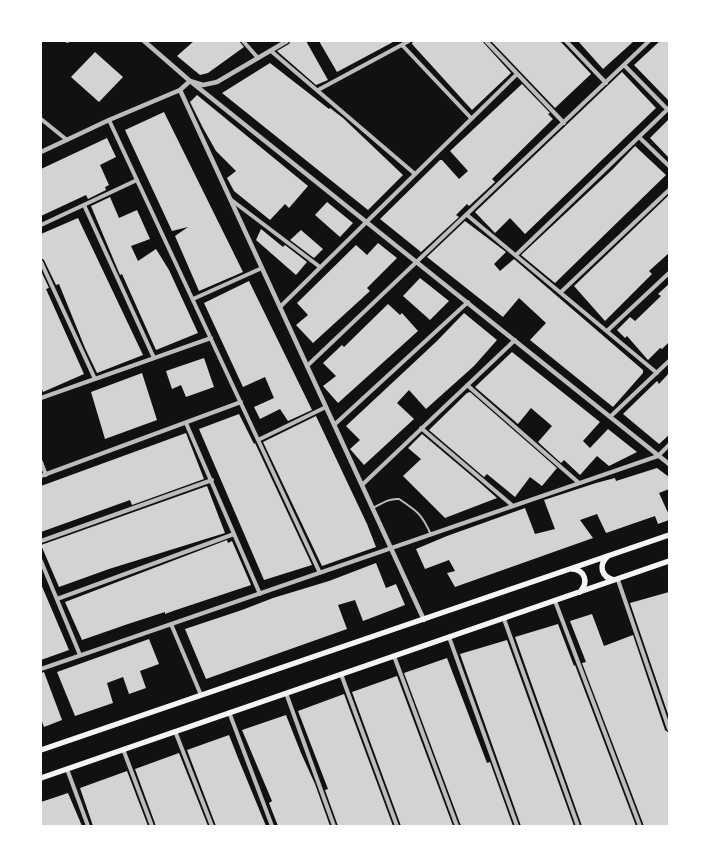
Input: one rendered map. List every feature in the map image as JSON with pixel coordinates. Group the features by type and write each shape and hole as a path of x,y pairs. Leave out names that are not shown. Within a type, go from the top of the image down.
{"highway":[{"path":"41,750 424,620 669,534"},
{"path":"609,555 603,561 602,572 608,578 618,580"},
{"path":"42,778 504,618 668,564"},
{"path":"570,569 578,570 585,578 584,588 576,594"}],"street":[{"path":"144,41 190,81 669,464"},
{"path":"243,41 258,58"},
{"path":"190,81 203,85 213,84 287,41"},
{"path":"318,90 409,41"},
{"path":"486,41 564,123"},
{"path":"566,41 606,83"},
{"path":"307,366 649,41"},
{"path":"402,45 472,118"},
{"path":"270,50 415,174"},
{"path":"516,255 668,108 624,65"},
{"path":"280,307 517,74"},
{"path":"41,152 109,120 180,90 190,81"},
{"path":"180,90 424,620"},
{"path":"41,119 67,140"},
{"path":"109,120 320,573"},
{"path":"639,136 669,166"},
{"path":"41,225 138,180"},
{"path":"561,292 669,190"},
{"path":"230,199 320,267"},
{"path":"84,205 154,358"},
{"path":"467,215 657,372"},
{"path":"41,262 95,379"},
{"path":"193,299 262,268"},
{"path":"607,331 669,273"},
{"path":"334,425 468,302"},
{"path":"41,398 211,338"},
{"path":"362,485 515,340"},
{"path":"611,416 669,361"},
{"path":"467,385 579,483"},
{"path":"41,462 44,475 241,402"},
{"path":"258,440 326,407"},
{"path":"186,423 260,594"},
{"path":"421,428 513,506"},
{"path":"41,669 658,456 669,446"},
{"path":"41,540 212,480"},
{"path":"57,599 234,534"},
{"path":"41,560 80,655"},
{"path":"618,580 669,729"},
{"path":"556,601 640,826"},
{"path":"504,618 578,826"},
{"path":"171,624 201,695"},
{"path":"450,637 517,826"},
{"path":"394,656 457,826"},
{"path":"341,674 397,826"},
{"path":"286,693 334,826"},
{"path":"230,712 272,826"},
{"path":"175,731 212,826"},
{"path":"124,749 152,826"},
{"path":"67,769 88,826"}],"lane":[{"path":"373,508 386,501 395,498 399,499 421,515 431,534"}],"building":[{"path":"194,41 239,41 244,47 208,73 200,75 177,56"},
{"path":"291,41 306,41 328,80 316,85 277,51"},
{"path":"319,41 395,41 337,72"},
{"path":"413,41 482,41 511,73 472,110 412,44"},
{"path":"491,41 560,41 591,74 555,108"},
{"path":"578,41 634,41 603,69"},
{"path":"660,41 669,41 669,101 634,65"},
{"path":"95,52 123,77 99,102 71,77"},
{"path":"270,63 343,118 403,175 368,210 222,93"},
{"path":"622,72 656,108 525,234 510,218 495,233 475,212"},
{"path":"522,84 550,113 548,114 553,119 492,179 495,182 469,206 467,204 456,215 459,217 421,252 380,219 440,160 459,179 468,171 450,151"},
{"path":"197,95 308,186 289,208 285,204 270,220 234,191 227,178 236,171 216,151 203,128 190,102"},
{"path":"164,112 243,272 199,291 175,236 188,227 172,231 125,130"},
{"path":"669,119 669,158 650,138"},
{"path":"107,138 116,157 100,165 109,185 105,187 106,190 88,199 86,195 41,216 41,169"},
{"path":"635,146 666,175 555,283 521,255"},
{"path":"669,195 669,253 649,271 652,274 605,321 574,286"},
{"path":"110,197 119,218 137,210 150,239 131,246 138,261 156,249 169,270 198,333 156,350 122,274 120,275 91,206"},
{"path":"327,202 353,223 340,237 315,215"},
{"path":"78,218 143,355 97,373 59,284 56,285 44,260 41,258 41,234"},
{"path":"465,221 506,252 494,264 500,271 514,259 643,370 643,373 613,407 530,340 546,323 519,298 503,317 427,257"},
{"path":"261,229 283,247 285,245 307,262 296,275 256,240"},
{"path":"301,230 323,249 314,258 290,240"},
{"path":"378,243 397,258 367,288 370,291 313,343 296,325 308,315 297,303 356,245 367,255"},
{"path":"41,271 49,288 46,289 84,374 43,392 41,387"},
{"path":"420,278 449,301 430,320 403,296"},
{"path":"249,281 312,410 288,421 280,409 260,419 254,407 274,398 265,377 243,387 204,303"},
{"path":"669,284 669,342 648,360 627,336 625,338 617,330 630,317 635,321 661,296 658,294"},
{"path":"388,304 400,315 402,313 418,331 338,403 323,386 336,376 323,363 342,345 344,347"},
{"path":"464,313 497,340 474,366 426,409 409,390 397,403 414,419 364,465 350,449 360,440 346,426 437,341"},
{"path":"512,352 600,422 583,441 590,448 608,429 637,452 609,466 597,456 580,475 564,460 561,463 538,442 552,426 531,408 518,424 475,387"},
{"path":"204,358 214,387 186,397 181,385 172,389 166,371"},
{"path":"142,373 157,420 105,439 91,392"},
{"path":"669,373 669,435 659,444 623,414 657,381 659,384"},
{"path":"470,392 557,468 542,486 530,477 515,497 487,474 484,477 429,430"},
{"path":"239,414 255,443 312,565 264,580 199,429"},
{"path":"316,416 376,547 322,566 263,442"},
{"path":"186,433 204,479 132,505 130,500 41,532 41,486"},
{"path":"422,434 497,498 445,518 403,476 421,459 408,448"},
{"path":"657,468 669,477 669,489 659,493 669,515 669,520 658,524 655,516 606,533 597,514 580,520 593,538 455,587 447,573 455,571 449,560 425,569 416,549 525,508 535,534 555,529 544,500 596,483 615,478 616,481"},
{"path":"207,486 225,533 109,569 59,587 41,545"},
{"path":"227,540 228,543 232,541 251,585 82,640 65,602"},
{"path":"376,563 386,588 396,584 405,605 363,621 355,600 338,605 347,629 206,679 185,629 273,598 329,581"},
{"path":"41,584 69,650 41,660"},
{"path":"669,592 669,717 630,603"},
{"path":"592,614 604,646 633,635 665,730 669,733 669,826 644,826 582,663 586,662 570,621"},
{"path":"558,624 636,826 582,826 515,637"},
{"path":"149,639 159,664 140,671 146,688 129,694 123,677 107,683 113,703 75,716 57,672"},
{"path":"507,640 574,826 521,826 460,654"},
{"path":"447,658 487,763 490,762 513,826 461,826 404,673"},
{"path":"44,672 62,720 44,727 41,719 41,673"},
{"path":"397,676 453,826 401,826 352,692"},
{"path":"344,694 393,826 338,826 325,790 328,789 298,711"},
{"path":"286,715 315,784 330,826 278,826 269,803 272,801 242,730"},
{"path":"229,735 266,826 216,826 187,750"},
{"path":"179,753 208,826 156,826 135,769"},
{"path":"127,771 148,826 93,826 80,788"},
{"path":"68,793 82,826 41,826 41,802"}]}
